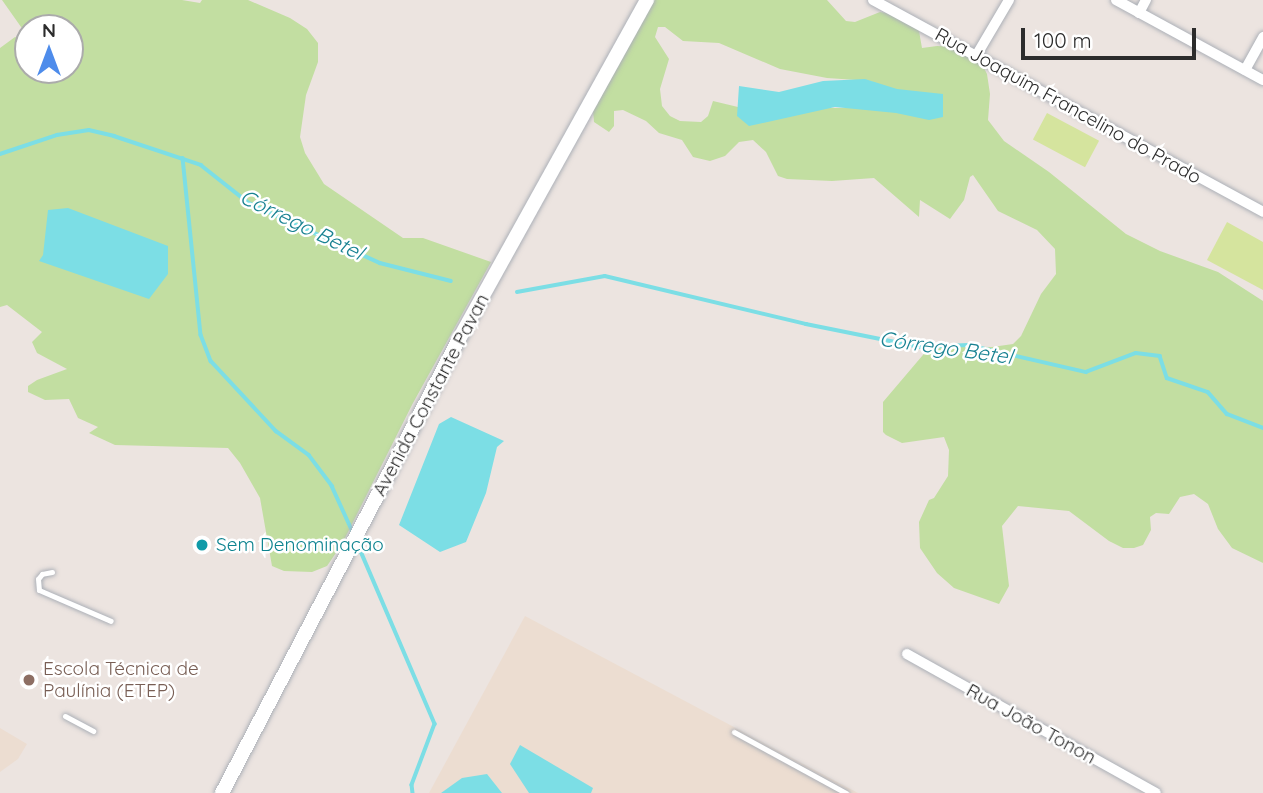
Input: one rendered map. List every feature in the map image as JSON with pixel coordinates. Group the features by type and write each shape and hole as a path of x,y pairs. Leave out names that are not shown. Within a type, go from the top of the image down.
{"street":[{"name":"Avenida Constante Pavan","path":"222,793 459,339 647,0"},
{"name":"Rua Joaquim Francelino do Prado","path":"873,0 1263,212"},
{"path":"976,56 1009,0"},
{"path":"1116,0 1263,80"},
{"path":"1139,13 1146,0"},
{"path":"1245,71 1263,37"},
{"name":"Rua João Tonon","path":"906,654 1156,793"}],"lane":[{"path":"52,572 42,574 38,579 39,590 111,621"},
{"path":"65,716 93,731"},
{"path":"734,732 846,793"}],"shaded area":[{"path":"525,616 858,793 429,793"},
{"path":"0,728 27,744 18,759 0,772"}],"green space":[{"path":"2,0 182,0 200,3 202,0 248,0 290,18 307,29 318,43 318,62 306,95 300,137 305,153 324,184 403,238 423,238 491,262 413,403 342,544 327,566 312,572 284,571 272,566 260,498 228,448 115,445 89,433 98,427 78,418 69,399 45,400 28,392 28,386 37,380 67,369 37,353 32,342 42,332 7,305 0,307 0,48 14,38 14,84 84,84 84,14 14,14 14,17"},
{"path":"653,0 827,0 846,21 855,22 880,12 898,15 919,31 922,48 960,47 981,62 987,74 990,94 988,120 1004,141 1049,172 1126,234 1160,251 1218,272 1263,301 1263,563 1232,548 1218,529 1208,504 1194,494 1180,497 1169,514 1156,513 1150,517 1151,530 1143,545 1134,548 1123,548 1109,541 1069,511 1018,506 1002,526 1009,586 999,604 954,588 937,573 920,548 919,522 929,500 934,498 948,476 949,450 944,437 902,443 886,435 883,432 883,402 928,349 926,346 992,347 1013,344 1021,336 1041,294 1056,274 1055,249 1037,230 998,211 973,175 970,177 964,200 950,219 920,200 919,217 874,178 832,181 787,179 778,176 766,152 753,140 739,142 725,156 710,161 693,157 682,140 659,133 646,121 623,110 614,111 614,126 609,132 594,122 593,111","holes":["658,27 665,27 683,41 719,43 780,69 827,78 871,81 913,108 804,108 776,116 713,101 708,116 701,122 680,121 670,116 662,106 660,89 669,59 655,37"]},
{"path":"1047,113 1099,141 1085,167 1033,139"},
{"path":"1227,222 1263,242 1263,290 1207,260"}],"water":[{"path":"865,79 897,89 943,94 943,117 929,120 896,113 835,107 749,126 737,116 739,86 779,92 823,81"},
{"path":"68,208 168,246 168,274 149,299 39,261 43,255 48,210"},
{"path":"451,417 504,441 497,447 486,493 466,542 440,552 399,525 439,424"},
{"path":"520,745 593,788 591,793 529,793 510,764"},
{"path":"487,774 502,793 441,793 462,778"}],"waterway":[{"name":"Córrego Betel","path":"0,154 57,135 89,130 114,136 201,165 249,203 380,263 451,281"},
{"path":"183,158 201,335 211,361 276,431 309,455 332,486 353,532"},
{"name":"Córrego Betel","path":"517,292 605,276 806,324 920,347 968,345 1086,372 1136,353 1160,356 1167,378 1208,392 1227,414 1263,428"},
{"path":"357,542 435,724 412,785 413,793"}],"place":[{"name":"Sem Denominação","path":"202,545"},
{"name":"Escola Técnica de Paulínia (ETEP)","path":"29,680"}]}
